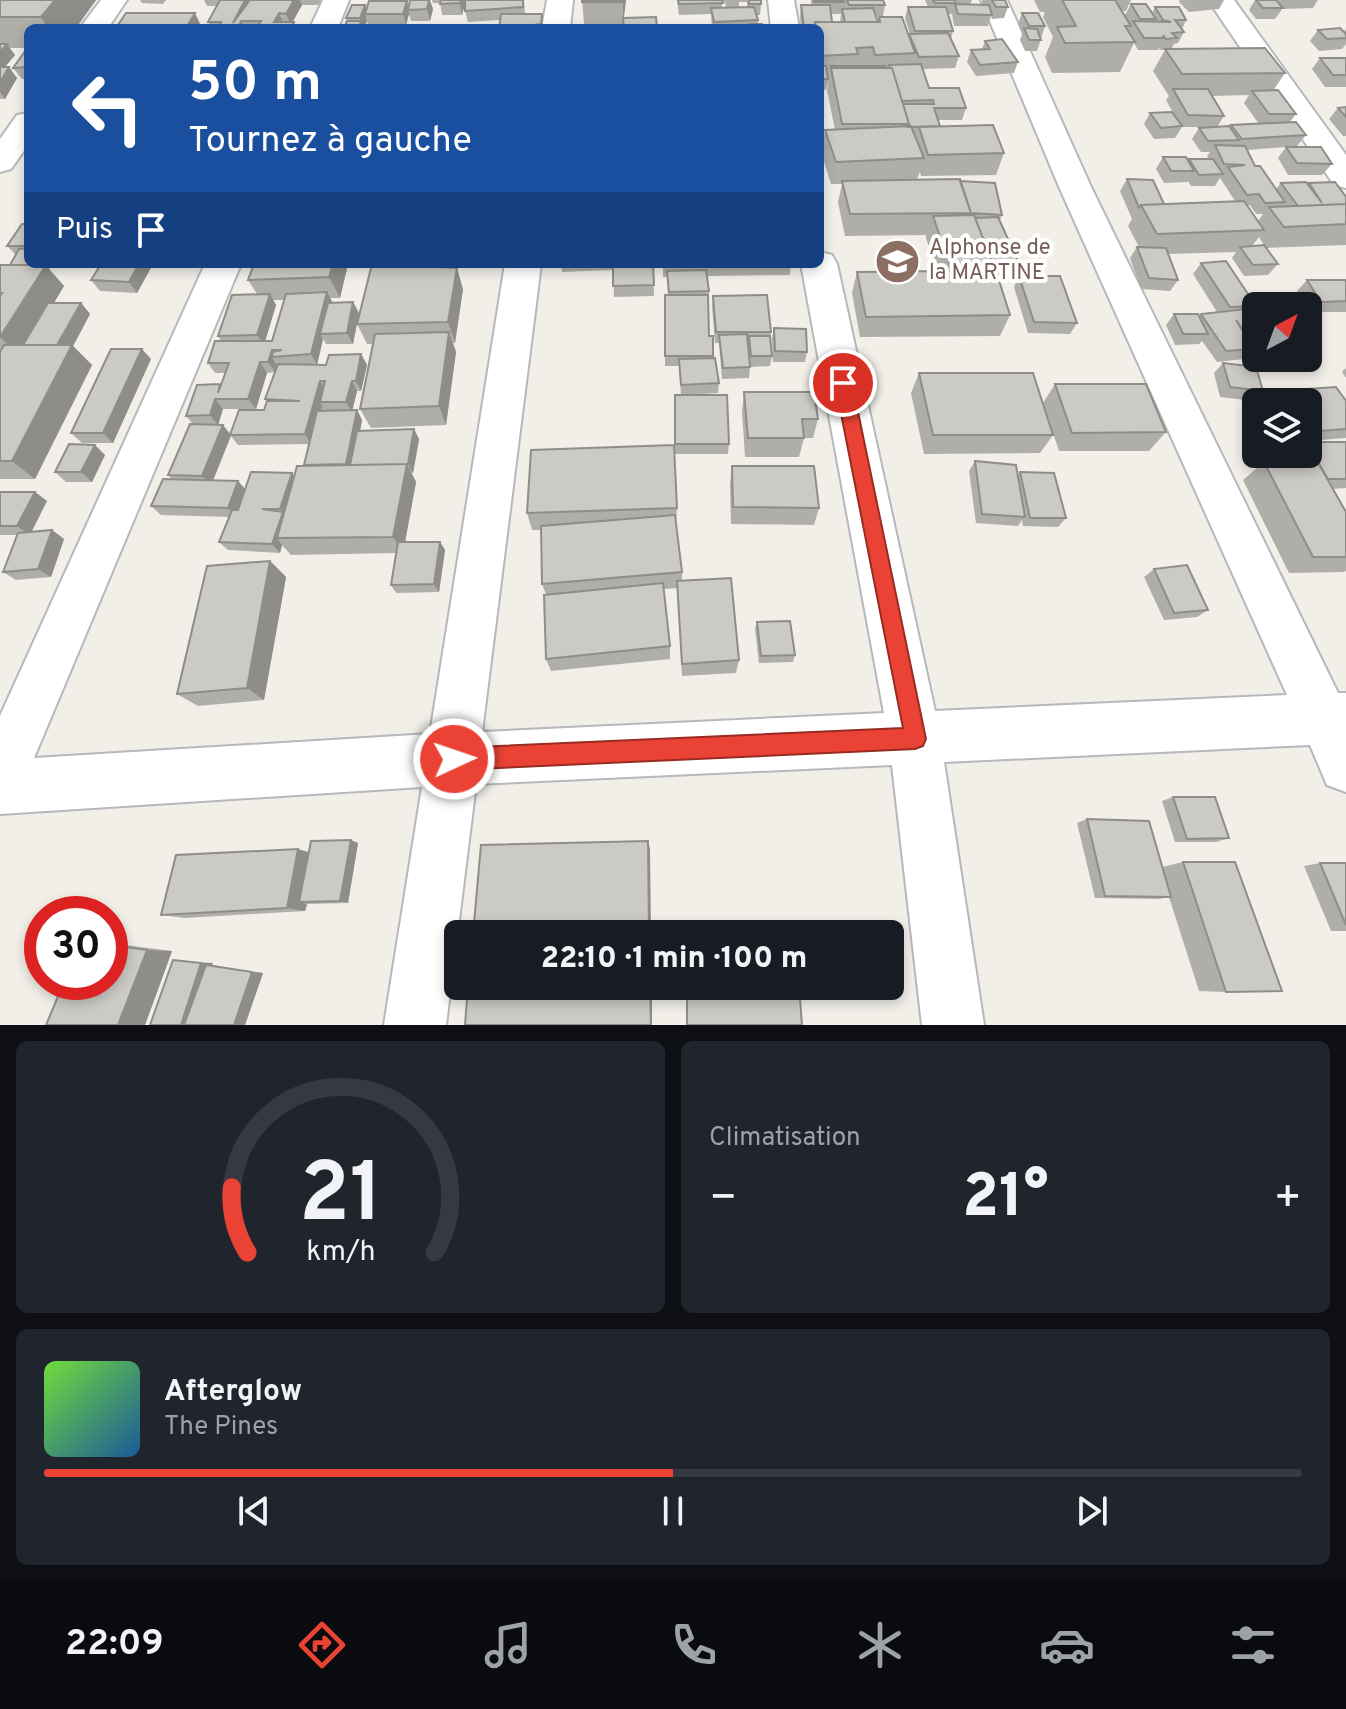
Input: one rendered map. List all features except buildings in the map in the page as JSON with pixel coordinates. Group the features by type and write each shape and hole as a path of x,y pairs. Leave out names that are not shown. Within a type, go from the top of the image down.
{"street":[{"path":"97,24 114,0"},
{"path":"326,24 336,0"},
{"path":"557,24 560,0"},
{"path":"781,0 784,24"},
{"path":"994,0 1083,203 1335,718 1346,766"},
{"path":"1221,0 1346,178"},
{"path":"0,162 24,128"},
{"path":"0,776 221,268"},
{"path":"415,1025 522,268"},
{"path":"820,268 915,739 953,1025"},
{"path":"0,787 454,759 1335,718"}],"place":[{"name":"Alphonse de la MARTINE","path":"898,261"}],"route":[{"path":"454,759 915,739 843,383"}]}
